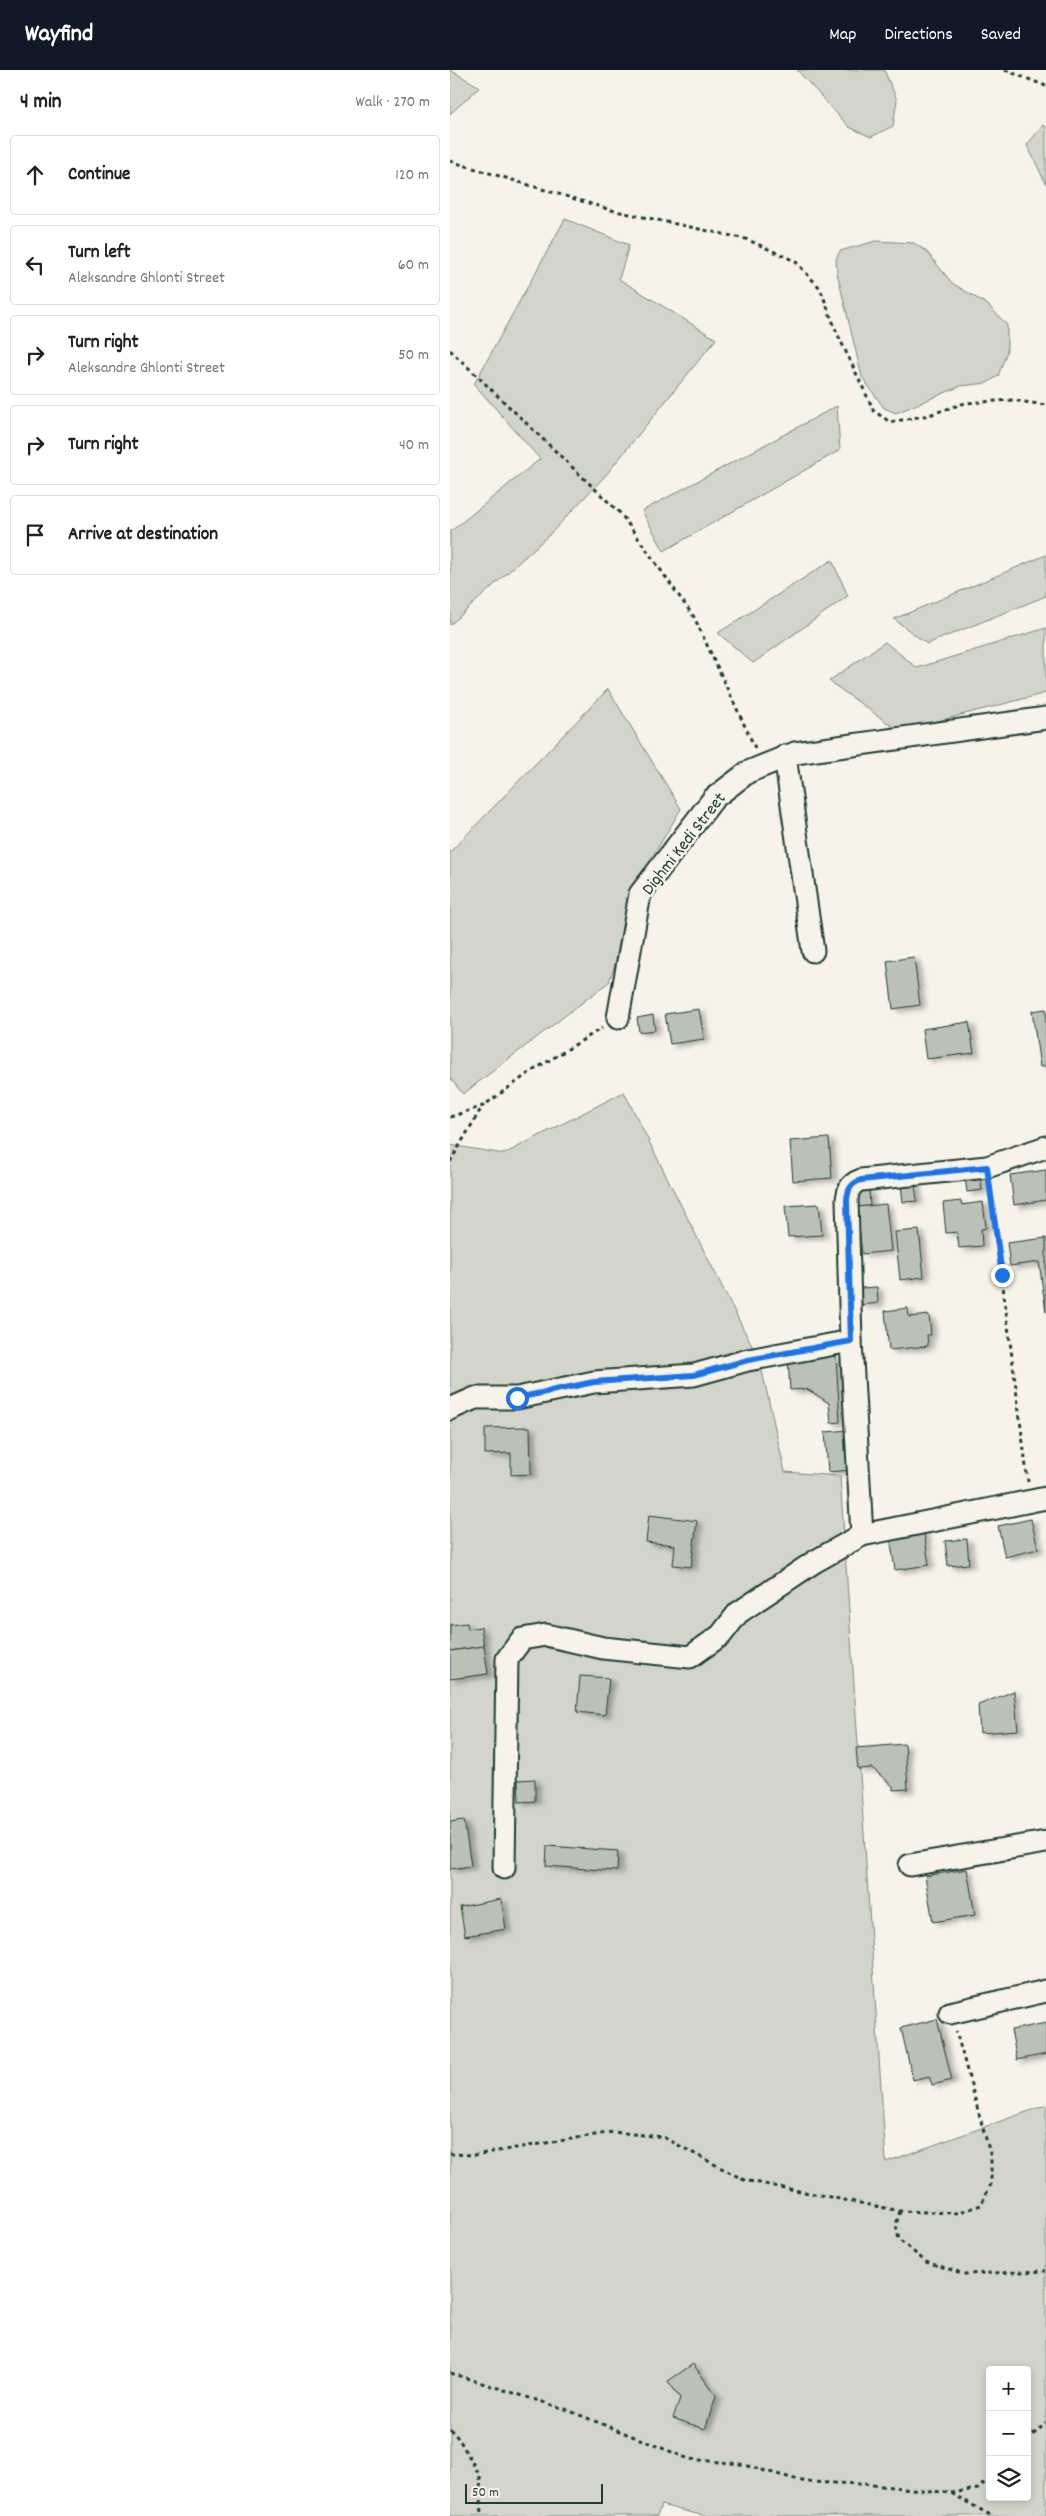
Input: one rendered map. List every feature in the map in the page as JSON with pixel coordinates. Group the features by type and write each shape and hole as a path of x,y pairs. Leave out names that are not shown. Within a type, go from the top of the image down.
{"street":[{"name":"Dighmi Kedi Street","path":"618,1018 640,894 714,798 748,772 795,752 1046,718"},
{"path":"786,756 813,951"},
{"path":"862,1535 851,1341 848,1190 854,1183 861,1180 987,1167 1046,1147"},
{"path":"450,1409 475,1398 517,1398 594,1382 694,1375 748,1360 851,1341"},
{"path":"504,1868 507,1659 522,1639 546,1635 603,1648 690,1657 721,1635 738,1613 814,1562 862,1535 1038,1500"},
{"path":"910,1865 1046,1842"},
{"path":"950,2013 1046,1991"}],"path":[{"path":"1005,70 1046,86"},
{"path":"450,161 611,210 746,239 795,262 820,288 837,333 874,411 890,422 929,415 966,403 1010,400 1046,405"},
{"path":"450,350 621,514 694,618 763,766"},
{"path":"450,1118 483,1106 529,1073 618,1018"},
{"path":"450,1162 483,1106"},
{"path":"987,1167 1038,1500"},
{"path":"450,2154 474,2155 613,2132 663,2137 744,2180 900,2211 958,2213 981,2205 991,2184 991,2157 950,2013"},
{"path":"900,2211 896,2224 899,2240 926,2262 965,2274 1046,2270"},
{"path":"450,2373 565,2409 689,2459 740,2464 806,2482 864,2484 951,2493 978,2489 986,2481"},
{"path":"1031,2436 1046,2423"},
{"path":"450,2429 459,2439 480,2476 482,2516"},
{"path":"951,2493 992,2516"}],"shaded area":[{"path":"450,70 480,87 450,114"},
{"path":"797,70 884,70 897,100 893,126 871,137 849,127"},
{"path":"1043,125 1046,127 1046,184 1027,145"},
{"path":"565,219 629,245 619,279 716,339 605,476 550,534 450,625 450,532 540,459 474,384"},
{"path":"876,241 914,243 926,251 952,283 988,305 1007,325 1007,351 998,376 987,383 961,386 896,413 884,408 862,377 837,273 836,259 840,251"},
{"path":"837,406 840,450 664,551 642,511"},
{"path":"1046,555 1046,596 927,644 894,619"},
{"path":"832,560 848,596 753,663 718,633"},
{"path":"1046,628 1046,693 899,731 829,681 885,642 917,668"},
{"path":"608,689 681,809 651,859 609,982 463,1094 450,1078 450,852"},
{"path":"624,1092 760,1362 785,1472 840,1476 886,2162 1046,2105 1046,2516 705,2516 661,2505 657,2516 450,2516 450,1145 504,1154"}],"building":[{"path":"914,957 920,1005 893,1009 887,961"},
{"path":"699,1009 704,1039 670,1044 665,1014"},
{"path":"1046,1009 1046,1066 1040,1067 1032,1011"},
{"path":"653,1015 655,1030 639,1032 637,1018"},
{"path":"969,1022 974,1053 926,1059 922,1029"},
{"path":"829,1138 832,1178 793,1181 790,1141"},
{"path":"1046,1170 1046,1200 1014,1205 1010,1175"},
{"path":"980,1175 982,1190 967,1192 965,1177"},
{"path":"915,1183 917,1201 903,1202 901,1184"},
{"path":"869,1189 870,1206 857,1207 855,1191"},
{"path":"961,1201 962,1205 983,1202 986,1228 981,1229 982,1246 959,1248 957,1232 946,1233 943,1203"},
{"path":"819,1204 822,1235 788,1237 785,1206"},
{"path":"886,1204 891,1251 862,1254 857,1207"},
{"path":"919,1230 924,1277 900,1280 895,1232"},
{"path":"1046,1238 1046,1312 1039,1262 1010,1266 1007,1243"},
{"path":"877,1287 878,1303 862,1305 860,1288"},
{"path":"908,1308 909,1317 929,1315 931,1335 927,1335 928,1346 889,1350 885,1311"},
{"path":"836,1356 840,1422 831,1423 829,1403 807,1389 790,1390 788,1359"},
{"path":"530,1427 531,1474 511,1475 511,1453 485,1454 485,1428"},
{"path":"849,1430 852,1470 828,1472 825,1432"},
{"path":"649,1515 697,1521 691,1567 673,1565 675,1545 646,1542"},
{"path":"1031,1519 1038,1549 1005,1557 998,1526"},
{"path":"924,1532 929,1565 895,1570 890,1537"},
{"path":"967,1539 969,1564 948,1566 945,1541"},
{"path":"467,1623 468,1629 481,1627 484,1646 450,1651 450,1625"},
{"path":"484,1646 488,1674 450,1679 450,1651"},
{"path":"580,1676 609,1678 605,1715 577,1712"},
{"path":"1014,1691 1018,1730 980,1733 978,1705"},
{"path":"905,1744 908,1789 893,1790 893,1786 872,1768 858,1769 856,1748"},
{"path":"535,1779 535,1801 519,1802 518,1780"},
{"path":"464,1820 471,1866 450,1869 450,1822"},
{"path":"547,1846 618,1851 617,1871 546,1866"},
{"path":"967,1869 975,1915 933,1922 925,1876"},
{"path":"501,1899 506,1929 465,1936 460,1907"},
{"path":"937,2019 952,2080 932,2085 929,2076 913,2080 901,2028"},
{"path":"1046,2023 1046,2054 1017,2060 1011,2030"},
{"path":"693,2364 716,2396 705,2429 673,2418 680,2398 668,2381"}],"route":[{"path":"517,1398 594,1382 694,1375 748,1360 851,1341 847,1200 848,1190 854,1183 861,1180 987,1167 1002,1275"}]}
